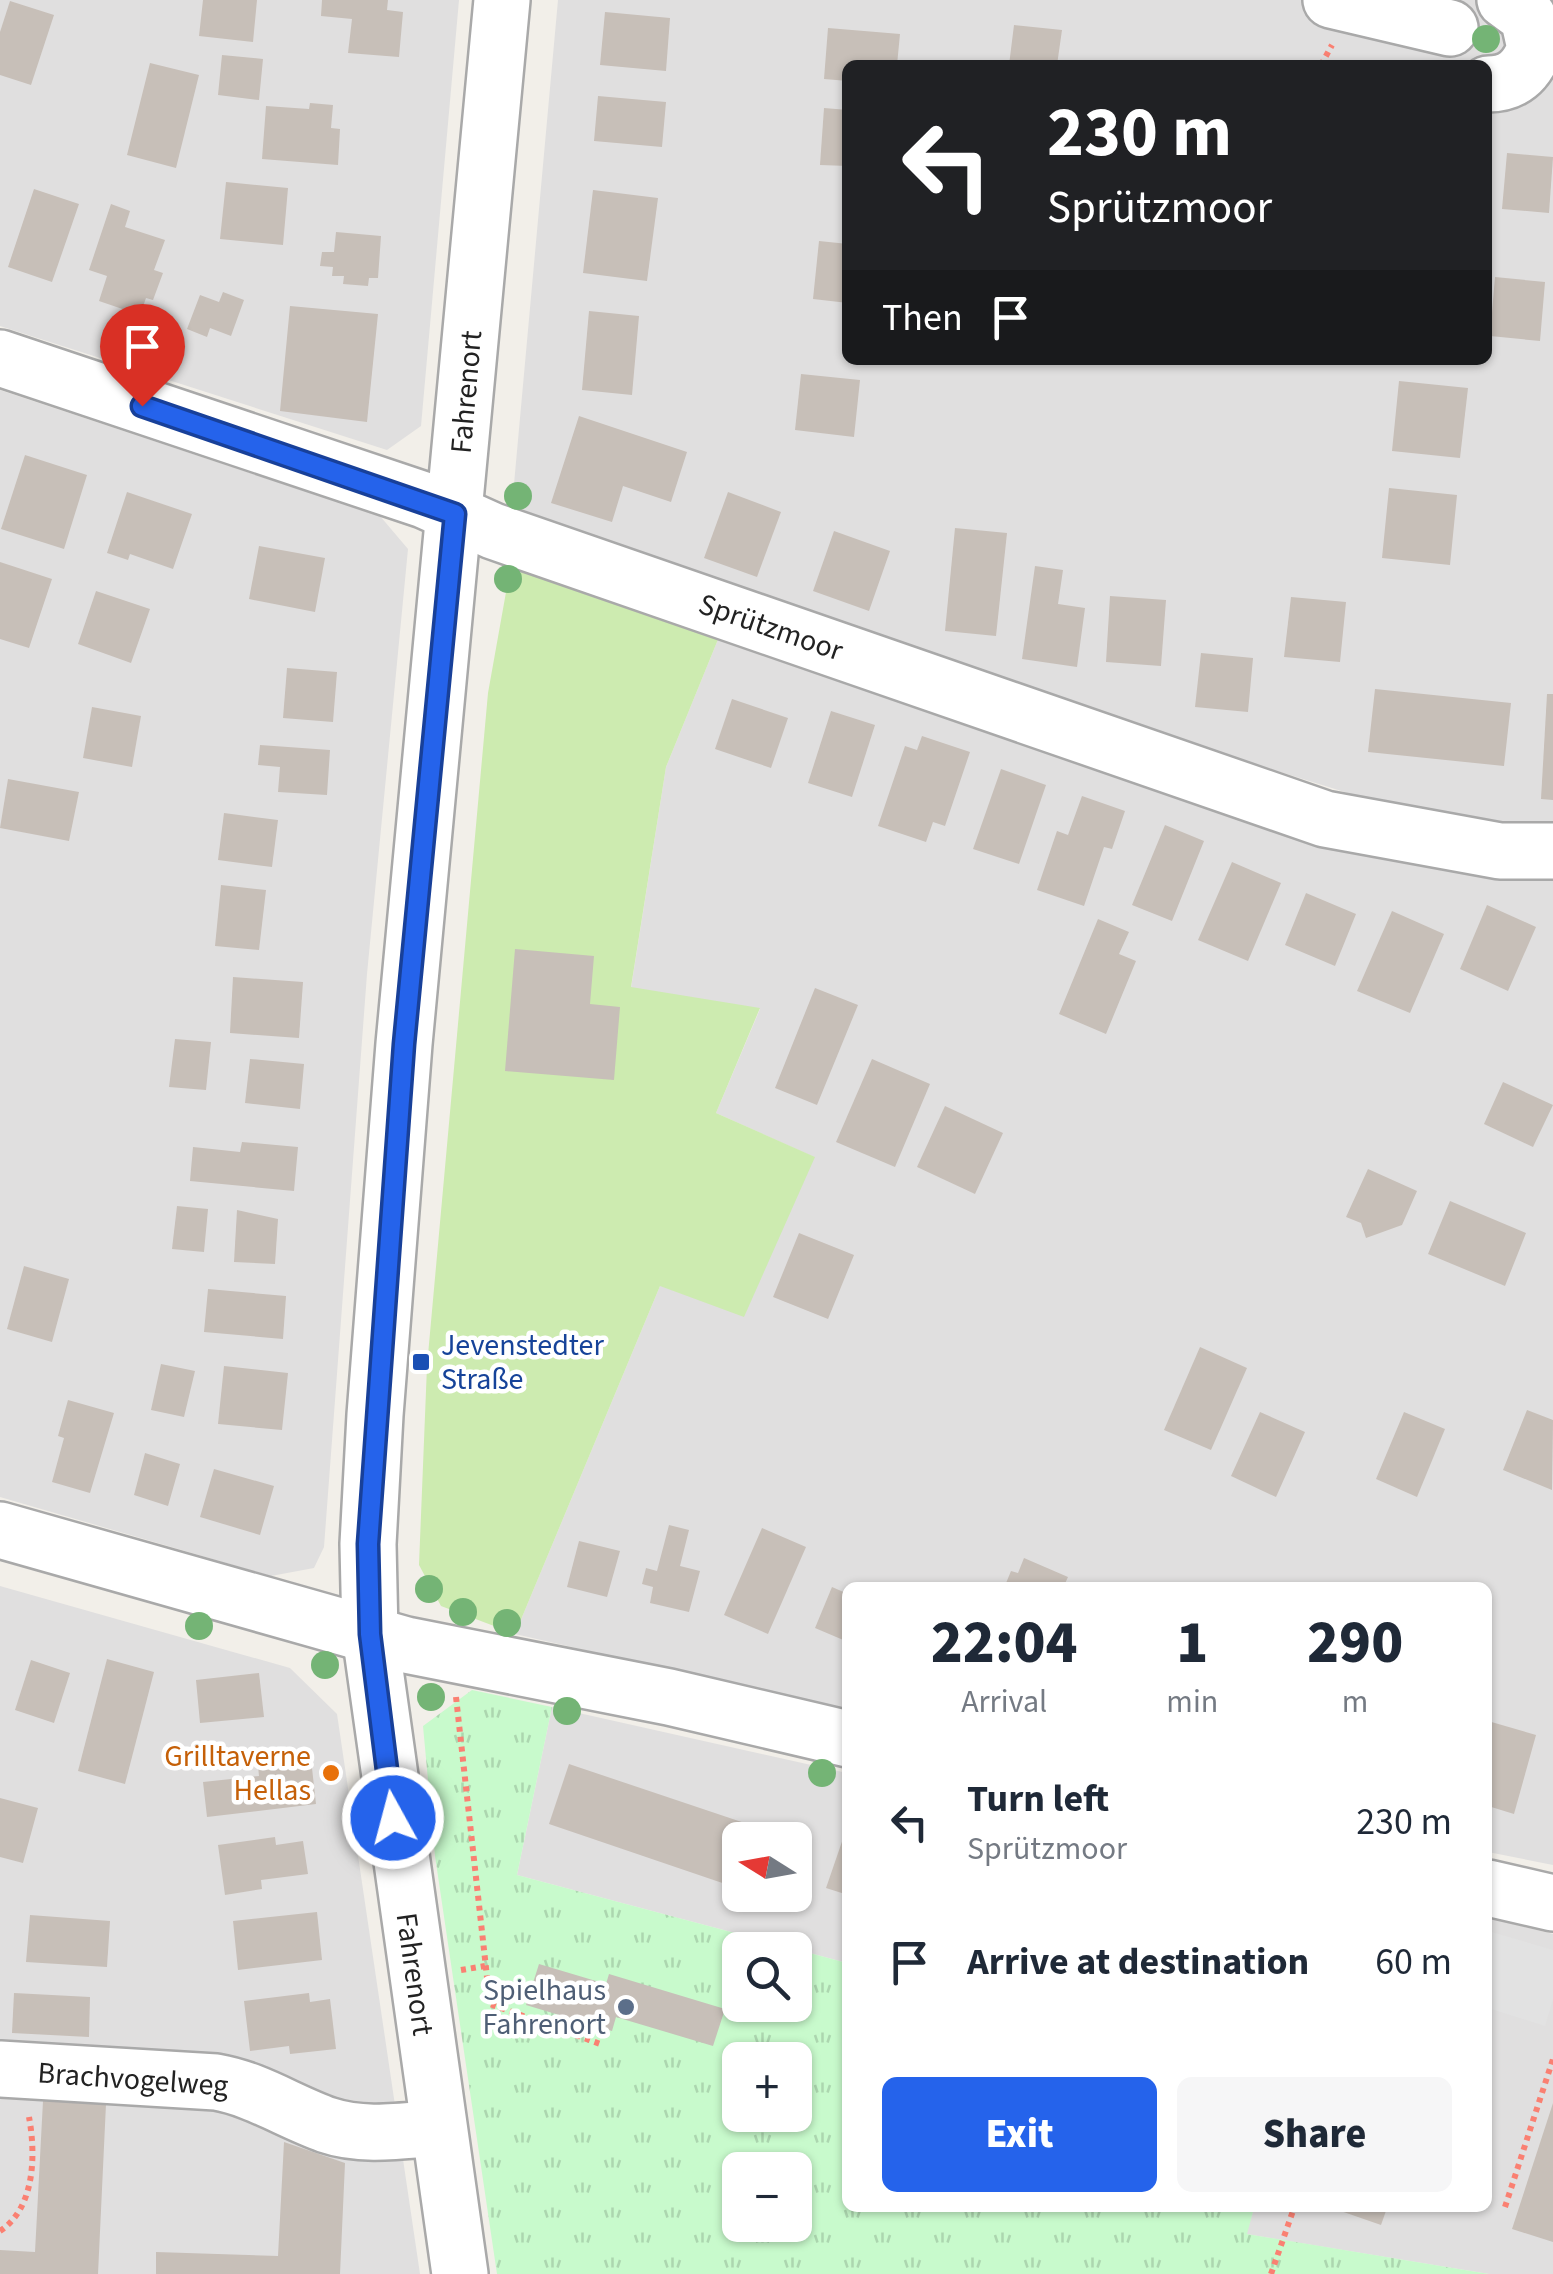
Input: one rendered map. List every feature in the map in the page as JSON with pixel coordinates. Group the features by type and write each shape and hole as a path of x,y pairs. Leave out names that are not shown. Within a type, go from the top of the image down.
{"street":[{"name":"Fahrenort","path":"460,2274 370,1634 368,1544 377,1380 502,0"},
{"path":"1492,83 1520,74 1544,47 1528,16 1505,0"},
{"path":"1332,22 1462,31"},
{"name":"Sprützmoor","path":"0,358 1325,818 1500,850 1553,850"},
{"path":"0,1530 370,1634 842,1738"},
{"path":"1492,1889 1553,1903"},
{"name":"Brachvogelweg","path":"13,2070 216,2082 246,2088 341,2128 378,2133 437,2128"}],"path":[{"path":"1323,60 1332,22"},
{"path":"455,1689 490,2004 602,2045"},
{"path":"1505,2207 1553,2059"},
{"path":"0,2231 20,2213 30,2175 13,2070"},
{"path":"1271,2274 1293,2212"}],"shaded area":[{"path":"0,0 459,0 421,426 387,450 0,326"},
{"path":"558,0 1553,0 1553,826 1491,825 1367,799 1021,691 512,506"},
{"path":"0,390 380,516 408,549 367,974 324,1547 314,1568 271,1576 0,1497"},
{"path":"719,637 1553,873 1553,1865 1492,1853 1492,1582 842,1582 842,1709 515,1634 660,1286 814,1157 716,1113 760,1009 631,988 666,767"},
{"path":"0,1586 290,1668 337,1714 420,2274 0,2274"},
{"path":"552,1707 842,1772 842,1962 812,1954 812,1932 731,1932 517,1875"},
{"path":"1492,1919 1553,1934 1553,2274 1489,2274 1246,2234 1253,2212 1492,2212"},
{"path":"1492,1932 1553,1950 1553,1999 1545,2026 1492,2009"}],"green space":[{"path":"526,569 719,637 666,767 631,987 760,1008 716,1113 815,1157 744,1317 660,1286 515,1634 441,1606 419,1565 427,1366 488,693 508,581"},
{"path":"472,1690 552,1707 517,1875 731,1932 722,1932 722,2022 812,2022 812,1954 842,1962 842,2212 1253,2212 1247,2234 1489,2274 497,2274 435,1856 423,1726"}],"building":[{"path":"203,0 257,0 253,42 199,36"},
{"path":"322,0 388,0 387,10 403,12 399,57 348,53 352,19 321,16"},
{"path":"10,1 54,15 31,85 0,75 0,32"},
{"path":"605,12 670,18 666,71 600,65"},
{"path":"1014,25 1062,30 1058,60 1010,60"},
{"path":"828,28 900,34 897,60 842,60 842,80 824,79"},
{"path":"222,55 263,59 259,100 218,95"},
{"path":"150,63 199,75 176,168 127,155"},
{"path":"598,96 666,102 662,147 594,141"},
{"path":"310,103 333,105 331,128 340,129 338,165 262,159 266,106 309,109"},
{"path":"824,108 842,110 842,166 820,165"},
{"path":"1507,153 1553,157 1549,213 1502,209"},
{"path":"226,182 288,188 283,245 220,239"},
{"path":"34,189 79,204 52,282 8,267"},
{"path":"593,190 658,198 647,281 583,273"},
{"path":"111,204 130,211 125,227 165,240 154,270 163,273 153,300 146,298 140,315 99,301 107,276 89,270"},
{"path":"336,232 381,236 378,278 369,278 368,286 343,284 344,276 332,276 333,267 320,266 322,252 334,252"},
{"path":"819,241 842,243 842,302 813,299"},
{"path":"1495,277 1545,282 1540,341 1492,336"},
{"path":"223,292 244,300 231,336 210,328 207,337 187,329 200,295 219,302"},
{"path":"290,306 378,314 367,422 280,411"},
{"path":"589,311 639,316 632,395 582,390"},
{"path":"801,374 860,380 854,437 795,430"},
{"path":"1399,381 1468,388 1460,458 1392,451"},
{"path":"579,416 687,452 671,502 623,486 612,522 551,503"},
{"path":"25,455 87,475 64,549 1,529"},
{"path":"1389,488 1457,495 1450,565 1382,558"},
{"path":"127,492 192,514 173,569 130,554 128,560 107,553"},
{"path":"728,492 781,512 757,577 704,558"},
{"path":"955,528 1007,533 996,636 945,631"},
{"path":"834,531 890,551 869,611 813,591"},
{"path":"259,546 325,558 315,612 249,599"},
{"path":"0,562 52,579 29,648 0,639"},
{"path":"1035,566 1063,570 1058,604 1085,608 1077,667 1022,659"},
{"path":"96,591 150,609 131,663 78,644"},
{"path":"1110,596 1166,600 1161,666 1106,662"},
{"path":"1291,597 1346,602 1340,662 1284,657"},
{"path":"1201,653 1253,658 1248,712 1195,707"},
{"path":"287,668 337,672 333,722 283,718"},
{"path":"1375,689 1511,703 1504,766 1368,752"},
{"path":"1547,694 1553,694 1553,800 1541,799"},
{"path":"732,699 788,718 771,768 715,749"},
{"path":"92,707 141,716 132,767 83,758"},
{"path":"831,711 875,725 852,797 808,783"},
{"path":"922,736 970,752 945,826 933,822 926,842 878,826 905,746 917,750"},
{"path":"260,745 330,750 327,795 278,792 280,767 258,765"},
{"path":"1001,769 1046,785 1019,864 973,849"},
{"path":"8,779 79,792 69,841 0,828"},
{"path":"1082,796 1125,811 1112,849 1104,847 1084,906 1037,890 1057,831 1068,835"},
{"path":"224,813 278,820 272,867 218,860"},
{"path":"1165,825 1204,841 1172,921 1132,905"},
{"path":"1232,862 1281,883 1248,961 1198,940"},
{"path":"221,885 266,890 259,950 215,946"},
{"path":"1306,893 1356,914 1335,966 1285,945"},
{"path":"1487,905 1536,927 1508,991 1460,969"},
{"path":"1392,911 1444,934 1410,1013 1357,991"},
{"path":"1098,919 1129,932 1119,954 1136,961 1106,1034 1059,1014"},
{"path":"515,949 594,956 590,1004 620,1007 614,1080 505,1071"},
{"path":"233,977 303,982 299,1038 230,1033"},
{"path":"815,988 858,1005 817,1105 775,1088"},
{"path":"175,1039 211,1042 206,1090 169,1087"},
{"path":"250,1059 304,1064 300,1109 245,1103"},
{"path":"872,1059 930,1084 895,1167 836,1142"},
{"path":"1503,1082 1553,1105 1533,1147 1484,1124"},
{"path":"945,1106 1003,1133 975,1194 917,1167"},
{"path":"242,1142 298,1147 294,1191 190,1181 193,1147 240,1152"},
{"path":"1368,1169 1417,1191 1402,1225 1366,1238 1361,1223 1346,1217"},
{"path":"1450,1201 1526,1233 1505,1286 1428,1254"},
{"path":"177,1206 208,1209 204,1252 172,1249"},
{"path":"237,1210 278,1219 275,1264 234,1262"},
{"path":"799,1233 854,1255 828,1319 773,1297"},
{"path":"24,1266 69,1279 52,1342 7,1329"},
{"path":"208,1289 286,1296 283,1339 204,1332"},
{"path":"1200,1347 1247,1368 1211,1450 1164,1430"},
{"path":"161,1364 195,1371 184,1417 151,1410"},
{"path":"224,1366 288,1373 282,1430 218,1424"},
{"path":"68,1400 114,1413 90,1493 52,1482 64,1438 58,1436"},
{"path":"1527,1410 1553,1420 1552,1490 1503,1470"},
{"path":"1260,1412 1305,1432 1276,1497 1231,1476"},
{"path":"1404,1412 1445,1429 1417,1497 1376,1479"},
{"path":"145,1453 180,1464 168,1506 134,1495"},
{"path":"214,1469 274,1486 260,1535 200,1517"},
{"path":"669,1525 689,1530 680,1566 700,1571 689,1612 650,1603 653,1587 642,1584 646,1568 657,1571"},
{"path":"762,1528 806,1547 768,1634 724,1615"},
{"path":"579,1541 620,1551 607,1597 567,1587"},
{"path":"1024,1558 1068,1577 1066,1582 1006,1582 1011,1571 1018,1573"},
{"path":"832,1587 842,1591 842,1639 815,1628"},
{"path":"107,1659 154,1672 125,1784 78,1771"},
{"path":"31,1660 70,1673 54,1723 15,1710"},
{"path":"259,1673 264,1717 200,1723 196,1680"},
{"path":"1492,1722 1536,1735 1514,1814 1492,1807"},
{"path":"310,1750 316,1804 207,1817 203,1782 259,1776 257,1756"},
{"path":"569,1764 741,1822 722,1822 722,1883 549,1824"},
{"path":"0,1798 38,1808 23,1863 0,1857"},
{"path":"275,1837 276,1845 303,1841 308,1874 261,1880 262,1889 225,1895 218,1845"},
{"path":"842,1841 842,1893 826,1888"},
{"path":"317,1912 322,1960 238,1970 233,1921"},
{"path":"30,1915 110,1921 107,1967 26,1962"},
{"name":"Spielhaus Fahrenort","path":"539,1964 606,1984 609,1974 722,2008 722,2018 713,2046 616,2017 612,2031 526,2005"},
{"path":"14,1993 90,1997 89,2037 12,2033"},
{"path":"309,1993 310,2002 330,1999 336,2049 290,2054 289,2046 250,2051 244,2001"},
{"path":"43,2101 106,2104 98,2274 0,2274 0,2250 35,2252"},
{"path":"1553,2103 1553,2242 1512,2229"},
{"path":"284,2142 345,2163 340,2274 156,2274 156,2252 278,2256"},
{"path":"1344,2212 1386,2212 1381,2225"}],"place":[{"name":"Jevenstedter Straße","path":"421,1362"},
{"name":"Grilltaverne Hellas","path":"331,1773"},
{"name":"Spielhaus Fahrenort","path":"626,2007"}],"route":[{"path":"142,406 424,500 455,514 404,1044 368,1544 370,1634 393,1818"}]}
